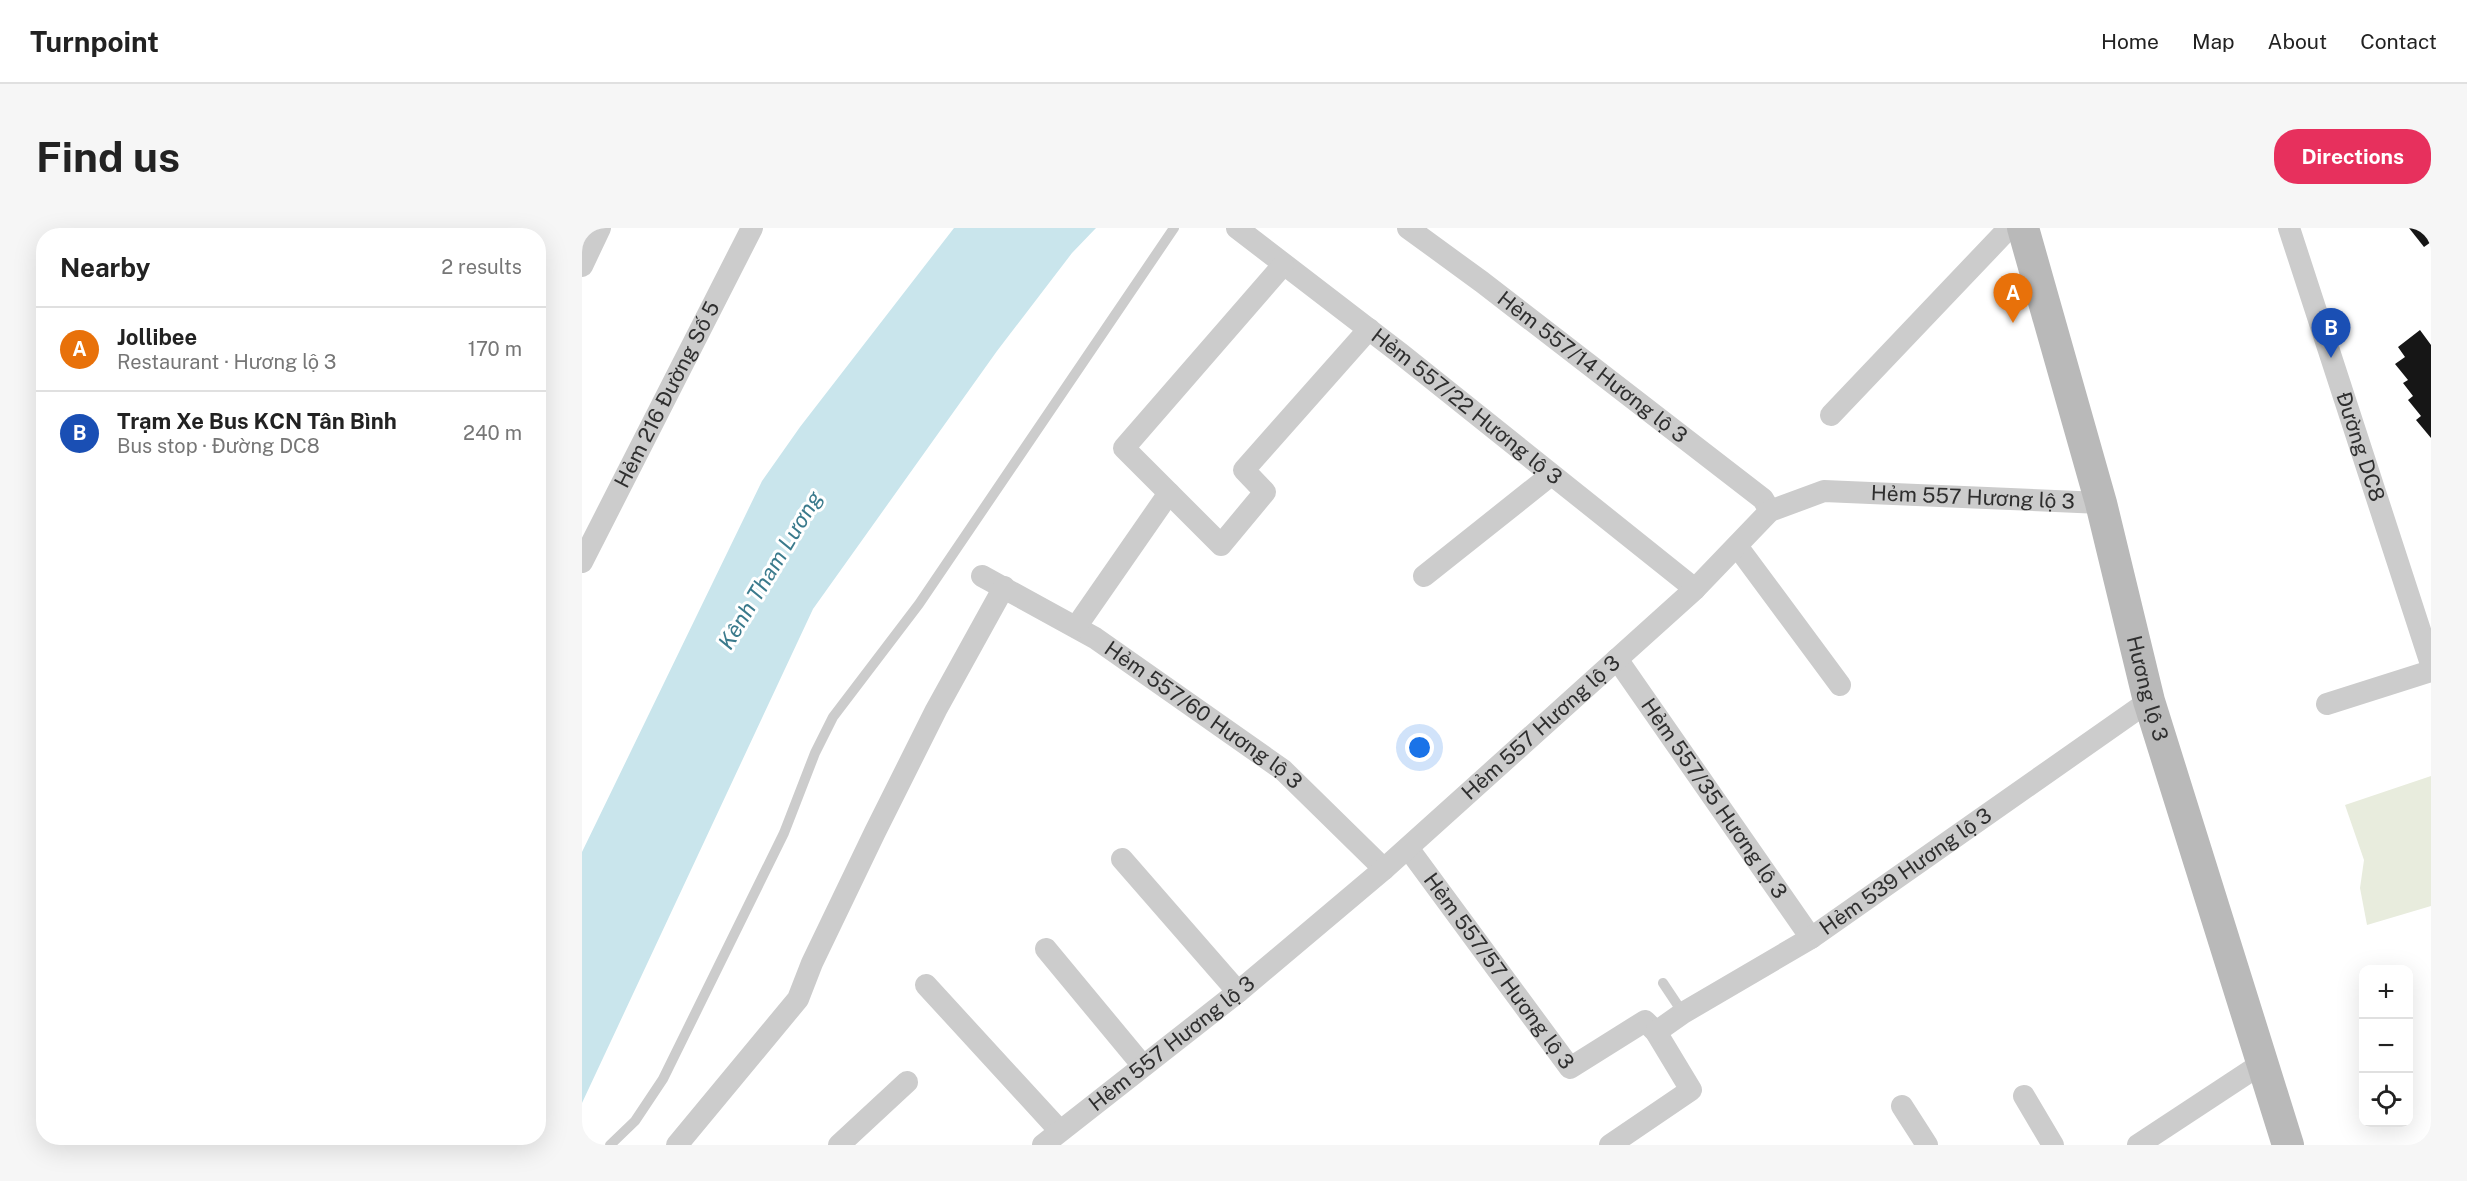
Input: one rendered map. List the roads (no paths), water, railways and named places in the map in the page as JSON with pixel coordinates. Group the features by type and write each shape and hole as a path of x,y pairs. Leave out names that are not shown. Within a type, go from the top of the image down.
{"street":[{"path":"582,266 600,228"},
{"name":"Hẻm 216 Đường Số 5","path":"582,562 752,228"},
{"name":"Hẻm 557/22 Hương lộ 3","path":"1237,228 1369,329 1695,589"},
{"name":"Hẻm 557/14 Hương lộ 3","path":"1408,228 1482,282 1762,499 1770,511"},
{"path":"1831,415 2009,228"},
{"name":"Hương lộ 3","path":"2023,228 2101,503 2149,700 2288,1145"},
{"name":"Đường DC8","path":"2289,228 2431,664"},
{"path":"1283,265 1125,448 1221,545 1265,492 1244,470 1369,329"},
{"path":"1424,576 1551,475"},
{"name":"Hẻm 557 Hương lộ 3","path":"1052,1138 1238,992 1384,869 1695,589 1770,511 1824,491 2101,503"},
{"path":"1076,627 1170,493"},
{"path":"1737,546 1840,685"},
{"name":"Hẻm 557/60 Hương lộ 3","path":"982,576 1095,638 1282,770 1384,869"},
{"path":"677,1145 798,999 812,963 936,710 1004,587"},
{"name":"Hẻm 557/35 Hương lộ 3","path":"1617,659 1811,938"},
{"path":"2328,704 2431,671"},
{"name":"Hẻm 539 Hương lộ 3","path":"1656,1032 1683,1012 1811,938 2149,700"},
{"name":"Hẻm 557/57 Hương lộ 3","path":"1408,848 1570,1068 1645,1021 1656,1032"},
{"path":"1122,859 1238,992"},
{"path":"1046,950 1143,1066"},
{"path":"926,985 1052,1138"},
{"path":"1610,1145 1691,1090 1656,1032"},
{"path":"2138,1145 2261,1064"},
{"path":"839,1145 907,1082"},
{"path":"2024,1095 2053,1145"},
{"path":"1902,1106 1927,1145"}],"lane":[{"path":"610,1145 635,1121 663,1079 784,833 815,753 833,717 919,604 1174,228"},
{"path":"1663,982 1683,1012"}],"water":[{"name":"Kênh Tham Lương","path":"954,228 1096,228 1072,253 997,351 813,609 582,1103 582,852 762,481 800,427"}],"place":[{"name":"Jollibee","path":"2013,323"},
{"name":"Trạm Xe Bus KCN Tân Bình","path":"2331,358"}]}
